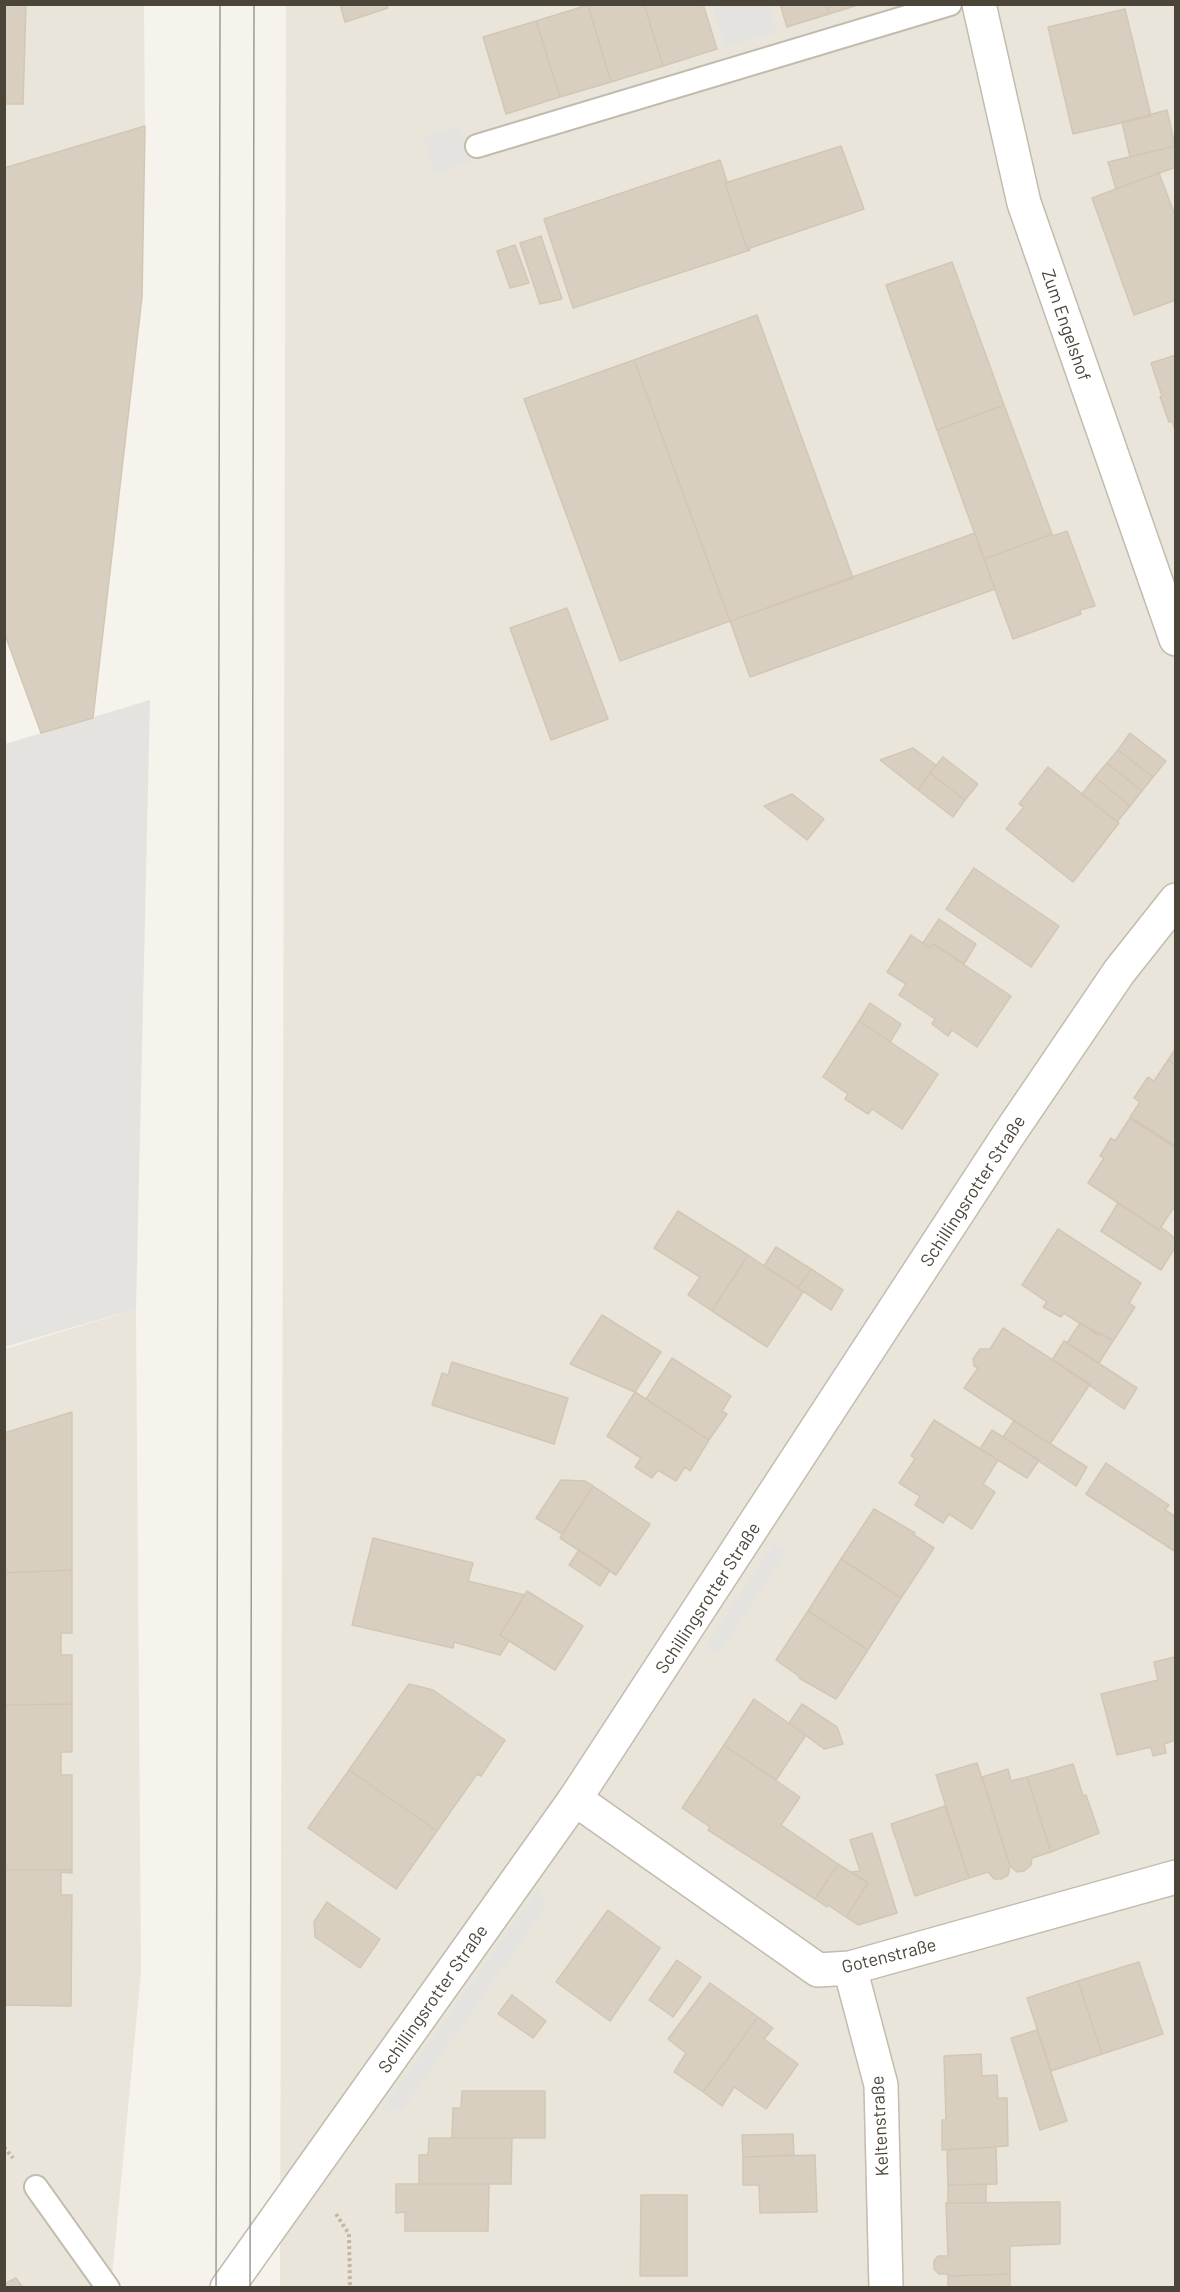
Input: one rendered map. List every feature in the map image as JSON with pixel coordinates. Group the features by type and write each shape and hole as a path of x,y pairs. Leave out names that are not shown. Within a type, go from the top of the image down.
{"street":[{"name":"Zum Engelshof","path":"979,4 1024,203 1176,639"},
{"name":"Schillingsrotter Straße","path":"227,2288 575,1799 1009,1134 1119,972 1176,900"},
{"name":"Gotenstraße","path":"575,1799 818,1970 850,1968 1176,1877"},
{"name":"Keltenstraße","path":"850,1968 881,2085 886,2288"}],"lane":[{"path":"477,146 950,4"},
{"path":"36,2187 108,2288"}],"path":[{"path":"336,2214 349,2234 350,2288"}],"shaded area":[{"path":"5,5 144,5 145,126 5,168"},
{"path":"286,5 1175,5 1175,2287 280,2288"},
{"path":"770,5 778,32 725,48 713,7"},
{"path":"459,125 471,163 435,174 423,137"},
{"path":"150,700 136,1309 5,1347 5,744"},
{"path":"136,1309 141,1972 111,2287 5,2288 5,1349"},
{"path":"774,1543 786,1551 719,1654 706,1647"},
{"path":"539,1888 546,1907 402,2110 381,2111"}],"building":[{"path":"4,4 26,4 23,104 4,104"},
{"path":"340,4 386,4 388,8 345,22"},
{"path":"644,4 663,66 611,82 588,5"},
{"path":"644,4 703,4 717,49 663,66"},
{"path":"780,4 826,4 829,14 787,27"},
{"path":"826,4 861,4 829,14"},
{"path":"588,5 611,82 560,97 536,21"},
{"path":"1125,9 1151,116 1073,134 1048,27"},
{"path":"536,21 560,97 506,114 483,37"},
{"path":"1167,110 1175,146 1130,157 1122,122"},
{"path":"145,126 142,297 93,718 41,733 4,632 4,168"},
{"path":"841,146 864,209 747,249 725,183"},
{"path":"1175,146 1176,167 1116,189 1108,162"},
{"path":"720,160 727,182 725,183 747,249 750,250 573,308 544,219"},
{"path":"1159,173 1176,218 1176,300 1134,315 1092,198"},
{"path":"541,236 562,299 540,304 520,243"},
{"path":"515,245 529,283 510,288 497,251"},
{"path":"952,262 1004,405 937,430 886,285"},
{"path":"757,315 853,578 730,621 634,360"},
{"path":"1176,355 1176,433 1172,421 1169,422 1160,397 1162,396 1151,363"},
{"path":"634,360 730,621 620,661 524,399"},
{"path":"1004,405 1052,534 984,559 937,430"},
{"path":"1067,531 1095,606 1080,610 1081,614 1013,639 984,559 1052,534 1053,536"},
{"path":"975,533 995,589 750,677 730,621"},
{"path":"567,608 608,719 551,740 510,628"},
{"path":"1130,733 1166,761 1153,777 1118,750"},
{"path":"913,748 936,765 918,790 880,760"},
{"path":"1118,750 1153,777 1142,791 1107,763"},
{"path":"943,757 978,784 965,800 930,773"},
{"path":"1107,763 1142,791 1130,806 1095,777"},
{"path":"1048,767 1119,823 1073,882 1006,829 1024,807 1019,804"},
{"path":"930,773 965,800 953,817 918,790"},
{"path":"1095,777 1130,806 1117,822 1082,794"},
{"path":"792,794 824,819 807,840 764,806"},
{"path":"974,868 1059,926 1031,967 946,909"},
{"path":"939,919 976,944 964,964 933,944 930,948 923,943"},
{"path":"911,935 930,948 933,944 1011,996 977,1047 952,1030 948,1036 932,1024 935,1019 899,995 906,984 887,972"},
{"path":"870,1003 901,1024 890,1042 859,1021"},
{"path":"859,1021 938,1074 902,1129 872,1109 868,1114 845,1099 848,1094 823,1077"},
{"path":"1176,1048 1176,1065 1168,1060"},
{"path":"1168,1060 1176,1065 1176,1146 1130,1117 1140,1102 1134,1098 1148,1077 1154,1081"},
{"path":"1130,1118 1176,1148 1176,1204 1159,1230 1088,1183 1104,1158 1100,1156 1111,1138 1115,1141"},
{"path":"1118,1203 1159,1230 1161,1227 1176,1239 1176,1246 1161,1270 1101,1231"},
{"path":"678,1211 748,1255 712,1311 688,1295 700,1277 654,1248"},
{"path":"1058,1229 1141,1283 1129,1303 1135,1307 1113,1341 1100,1333 1098,1335 1064,1313 1061,1317 1043,1307 1047,1302 1022,1285"},
{"path":"776,1247 811,1269 798,1288 764,1266"},
{"path":"748,1255 803,1292 767,1347 712,1311"},
{"path":"811,1269 843,1290 831,1310 798,1288"},
{"path":"602,1315 661,1352 635,1392 570,1364"},
{"path":"1080,1323 1113,1341 1099,1363 1067,1343"},
{"path":"1003,1328 1090,1384 1050,1444 964,1388 978,1368 974,1366 973,1359 980,1349 990,1349"},
{"path":"1064,1341 1137,1388 1124,1409 1052,1360"},
{"path":"672,1358 731,1396 722,1411 727,1414 709,1440 646,1399"},
{"path":"452,1362 568,1398 554,1444 432,1405 442,1373 448,1375"},
{"path":"635,1392 709,1440 690,1471 685,1467 676,1481 658,1470 652,1478 635,1467 641,1458 607,1436"},
{"path":"72,1412 72,1570 4,1573 4,1433"},
{"path":"934,1420 998,1460 983,1484 995,1492 972,1529 949,1514 943,1523 915,1505 920,1496 899,1483 915,1459 911,1456"},
{"path":"1014,1421 1087,1467 1076,1486 1003,1437"},
{"path":"992,1430 1039,1460 1027,1478 980,1449"},
{"path":"1106,1463 1169,1505 1165,1510 1176,1517 1176,1552 1086,1494"},
{"path":"561,1480 585,1481 593,1486 562,1534 536,1518"},
{"path":"593,1486 650,1524 616,1575 560,1538"},
{"path":"874,1509 915,1533 914,1535 934,1548 901,1598 841,1559"},
{"path":"373,1538 473,1563 468,1581 525,1595 500,1635 509,1641 500,1655 454,1642 453,1648 352,1625"},
{"path":"579,1550 610,1570 600,1586 569,1565"},
{"path":"841,1559 901,1598 868,1650 808,1611"},
{"path":"72,1570 72,1633 61,1633 61,1655 72,1655 72,1704 4,1705 4,1573"},
{"path":"527,1591 583,1626 555,1670 500,1635"},
{"path":"808,1611 868,1650 836,1699 799,1678 776,1660"},
{"path":"1175,1657 1176,1740 1164,1744 1166,1753 1153,1756 1151,1747 1117,1755 1101,1694 1158,1680 1154,1662"},
{"path":"409,1684 433,1690 505,1740 481,1776 477,1774 437,1831 349,1770"},
{"path":"754,1699 806,1735 776,1780 724,1745"},
{"path":"72,1704 72,1752 61,1752 61,1775 72,1775 72,1870 4,1870 4,1705"},
{"path":"802,1704 837,1727 843,1744 824,1749 789,1723"},
{"path":"724,1745 800,1797 781,1825 838,1864 815,1899 708,1830 710,1827 682,1808"},
{"path":"977,1763 1010,1866 1008,1875 1001,1879 994,1879 988,1872 969,1878 936,1775"},
{"path":"1073,1764 1083,1796 1086,1795 1099,1833 1051,1852 1027,1777"},
{"path":"1008,1769 1011,1781 1027,1777 1051,1852 1032,1858 1031,1865 1024,1871 1017,1872 1010,1866 982,1777"},
{"path":"349,1770 437,1831 396,1889 308,1828"},
{"path":"945,1806 969,1878 915,1896 891,1824"},
{"path":"872,1833 897,1913 858,1925 846,1917 868,1883 851,1872 860,1871 850,1840"},
{"path":"838,1864 868,1883 846,1917 815,1899"},
{"path":"4,1870 72,1870 72,1873 61,1872 61,1895 72,1895 71,2006 4,2005"},
{"path":"327,1902 380,1939 360,1968 315,1937 314,1922"},
{"path":"608,1910 660,1948 610,2021 556,1982"},
{"path":"677,1960 701,1977 673,2017 649,2000"},
{"path":"1139,1962 1163,2034 1102,2054 1078,1981"},
{"path":"1078,1981 1102,2054 1051,2071 1027,1998"},
{"path":"710,1983 758,2017 703,2092 674,2072 686,2053 668,2039"},
{"path":"512,1995 546,2021 533,2038 498,2014"},
{"path":"758,2017 773,2028 764,2039 798,2064 766,2109 734,2087 722,2106 703,2092"},
{"path":"1037,2030 1067,2121 1040,2130 1011,2038"},
{"path":"981,2054 982,2076 997,2075 998,2098 1007,2098 1008,2146 942,2150 942,2120 946,2120 944,2056"},
{"path":"462,2091 545,2091 545,2138 452,2138 453,2108 461,2108"},
{"path":"793,2134 794,2155 743,2157 742,2135"},
{"path":"429,2138 512,2138 511,2184 419,2184 419,2155 428,2155"},
{"path":"996,2147 997,2184 948,2185 947,2150"},
{"path":"815,2155 817,2212 760,2213 759,2185 743,2185 743,2157"},
{"path":"396,2184 489,2184 488,2231 405,2231 405,2212 396,2213"},
{"path":"986,2184 986,2203 948,2203 948,2185"},
{"path":"641,2195 687,2195 687,2276 640,2276"},
{"path":"1060,2202 1060,2244 1010,2246 1010,2274 948,2276 948,2274 939,2274 934,2269 934,2261 938,2256 948,2256 946,2203"},
{"path":"1010,2274 1010,2288 948,2288 948,2276"},
{"path":"16,2278 23,2288 4,2288 4,2284"}],"tram line":[{"path":"216,2288 220,4"},
{"path":"250,2288 254,4"}]}
